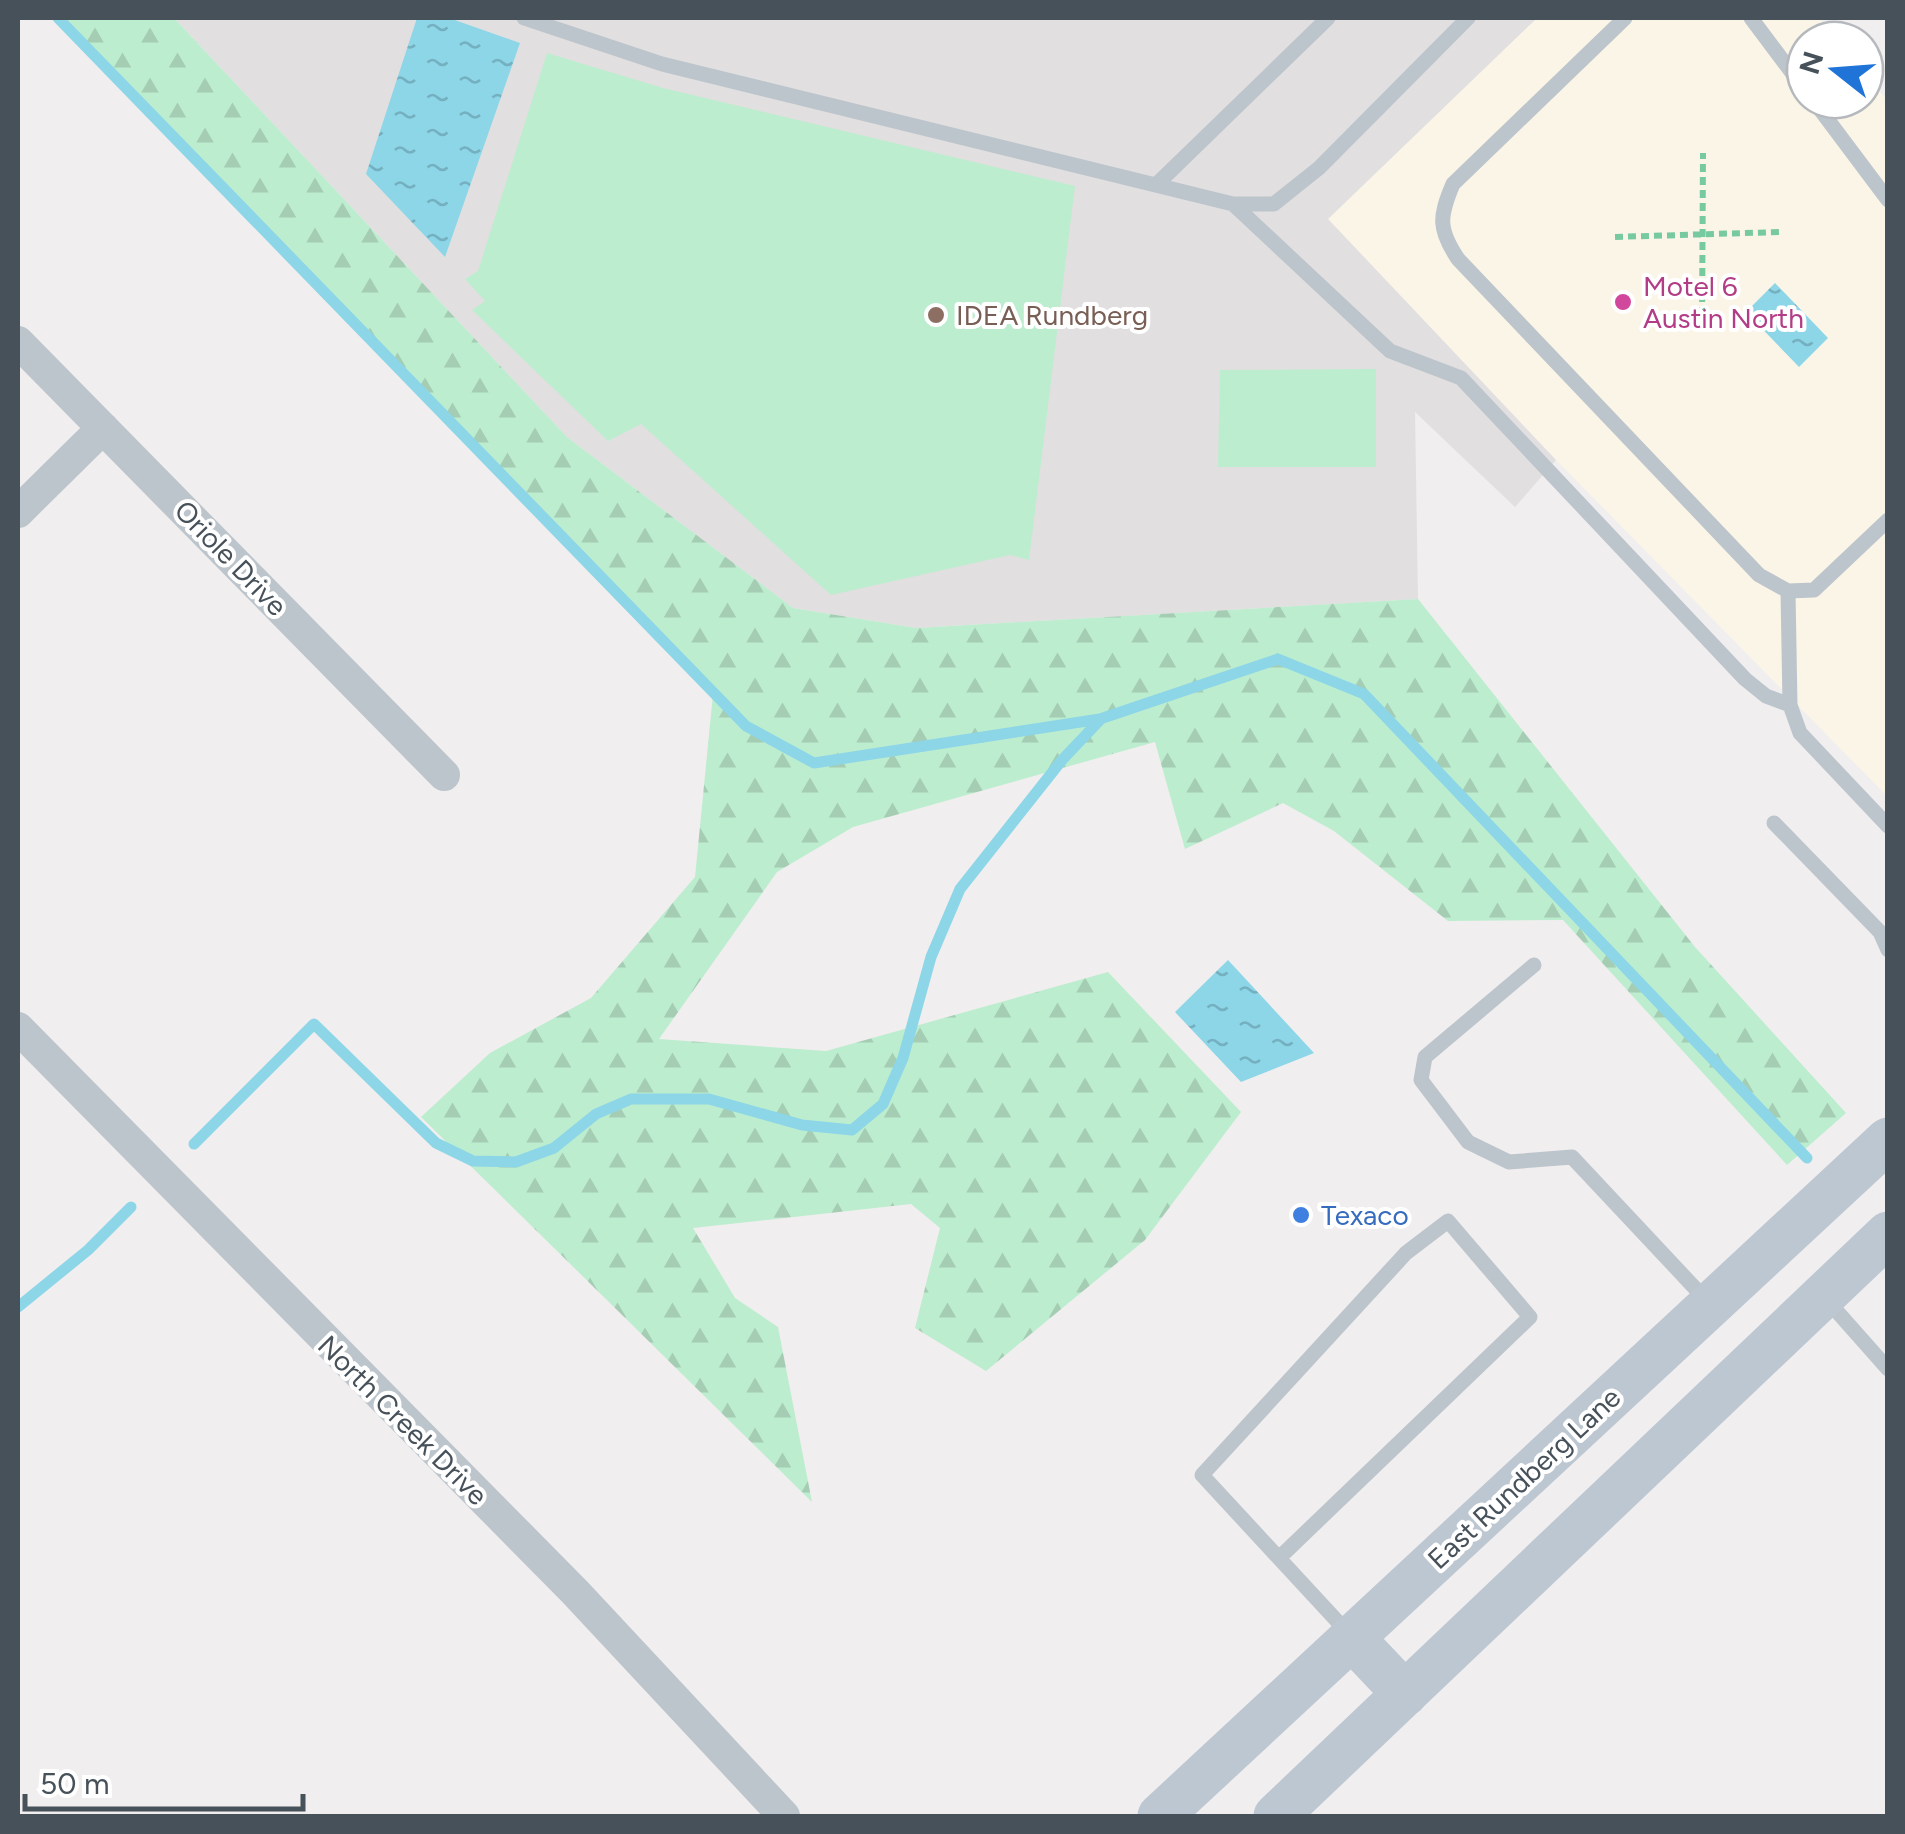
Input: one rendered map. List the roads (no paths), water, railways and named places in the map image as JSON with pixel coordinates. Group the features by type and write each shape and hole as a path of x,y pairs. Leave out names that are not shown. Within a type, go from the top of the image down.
{"main road":[{"name":"East Rundberg Lane","path":"1160,1816 1888,1140"},
{"path":"1276,1816 1888,1234"},
{"path":"1352,1638 1405,1694"}],"street":[{"name":"Oriole Drive","path":"18,342 444,776"},
{"path":"18,512 104,428"},
{"name":"North Creek Drive","path":"18,1028 574,1592 784,1816"}],"lane":[{"path":"524,18 662,64 1234,204 1274,204 1304,180 1468,18"},
{"path":"1157,184 1328,18"},
{"path":"1626,18 1453,184 1444,205 1441,227 1445,240 1758,575 1788,591 1814,590 1888,520"},
{"path":"1751,18 1785,63"},
{"path":"1827,120 1888,200"},
{"path":"1234,204 1390,351 1462,378 1746,679 1766,696 1790,706"},
{"path":"1788,591 1790,706 1800,733 1888,826"},
{"path":"1774,823 1880,932 1888,950"},
{"path":"1534,966 1426,1057 1421,1080 1468,1142 1509,1162 1572,1156 1710,1304"},
{"path":"1279,1558 1530,1316 1448,1221 1406,1253 1202,1475 1352,1638"},
{"path":"1823,1296 1888,1369"}],"water":[{"path":"417,18 449,18 520,43 445,257 366,174"},
{"path":"1775,283 1828,338 1799,367 1746,312"},
{"path":"1228,960 1314,1053 1241,1082 1175,1012"}],"waterway":[{"path":"58,18 746,726 814,763 1100,719 1278,659 1364,694 1807,1158"},
{"path":"194,1144 314,1024 436,1143 473,1161 516,1162 554,1148 596,1114 631,1099 709,1099 802,1125 852,1130 883,1104 903,1058 931,957 960,889 1062,760 1100,720"},
{"path":"18,1307 88,1250 131,1207"}],"place":[{"name":"Motel 6 Austin North","path":"1623,302"},
{"name":"IDEA Rundberg","path":"936,315"},
{"name":"Texaco","path":"1301,1215"}]}
